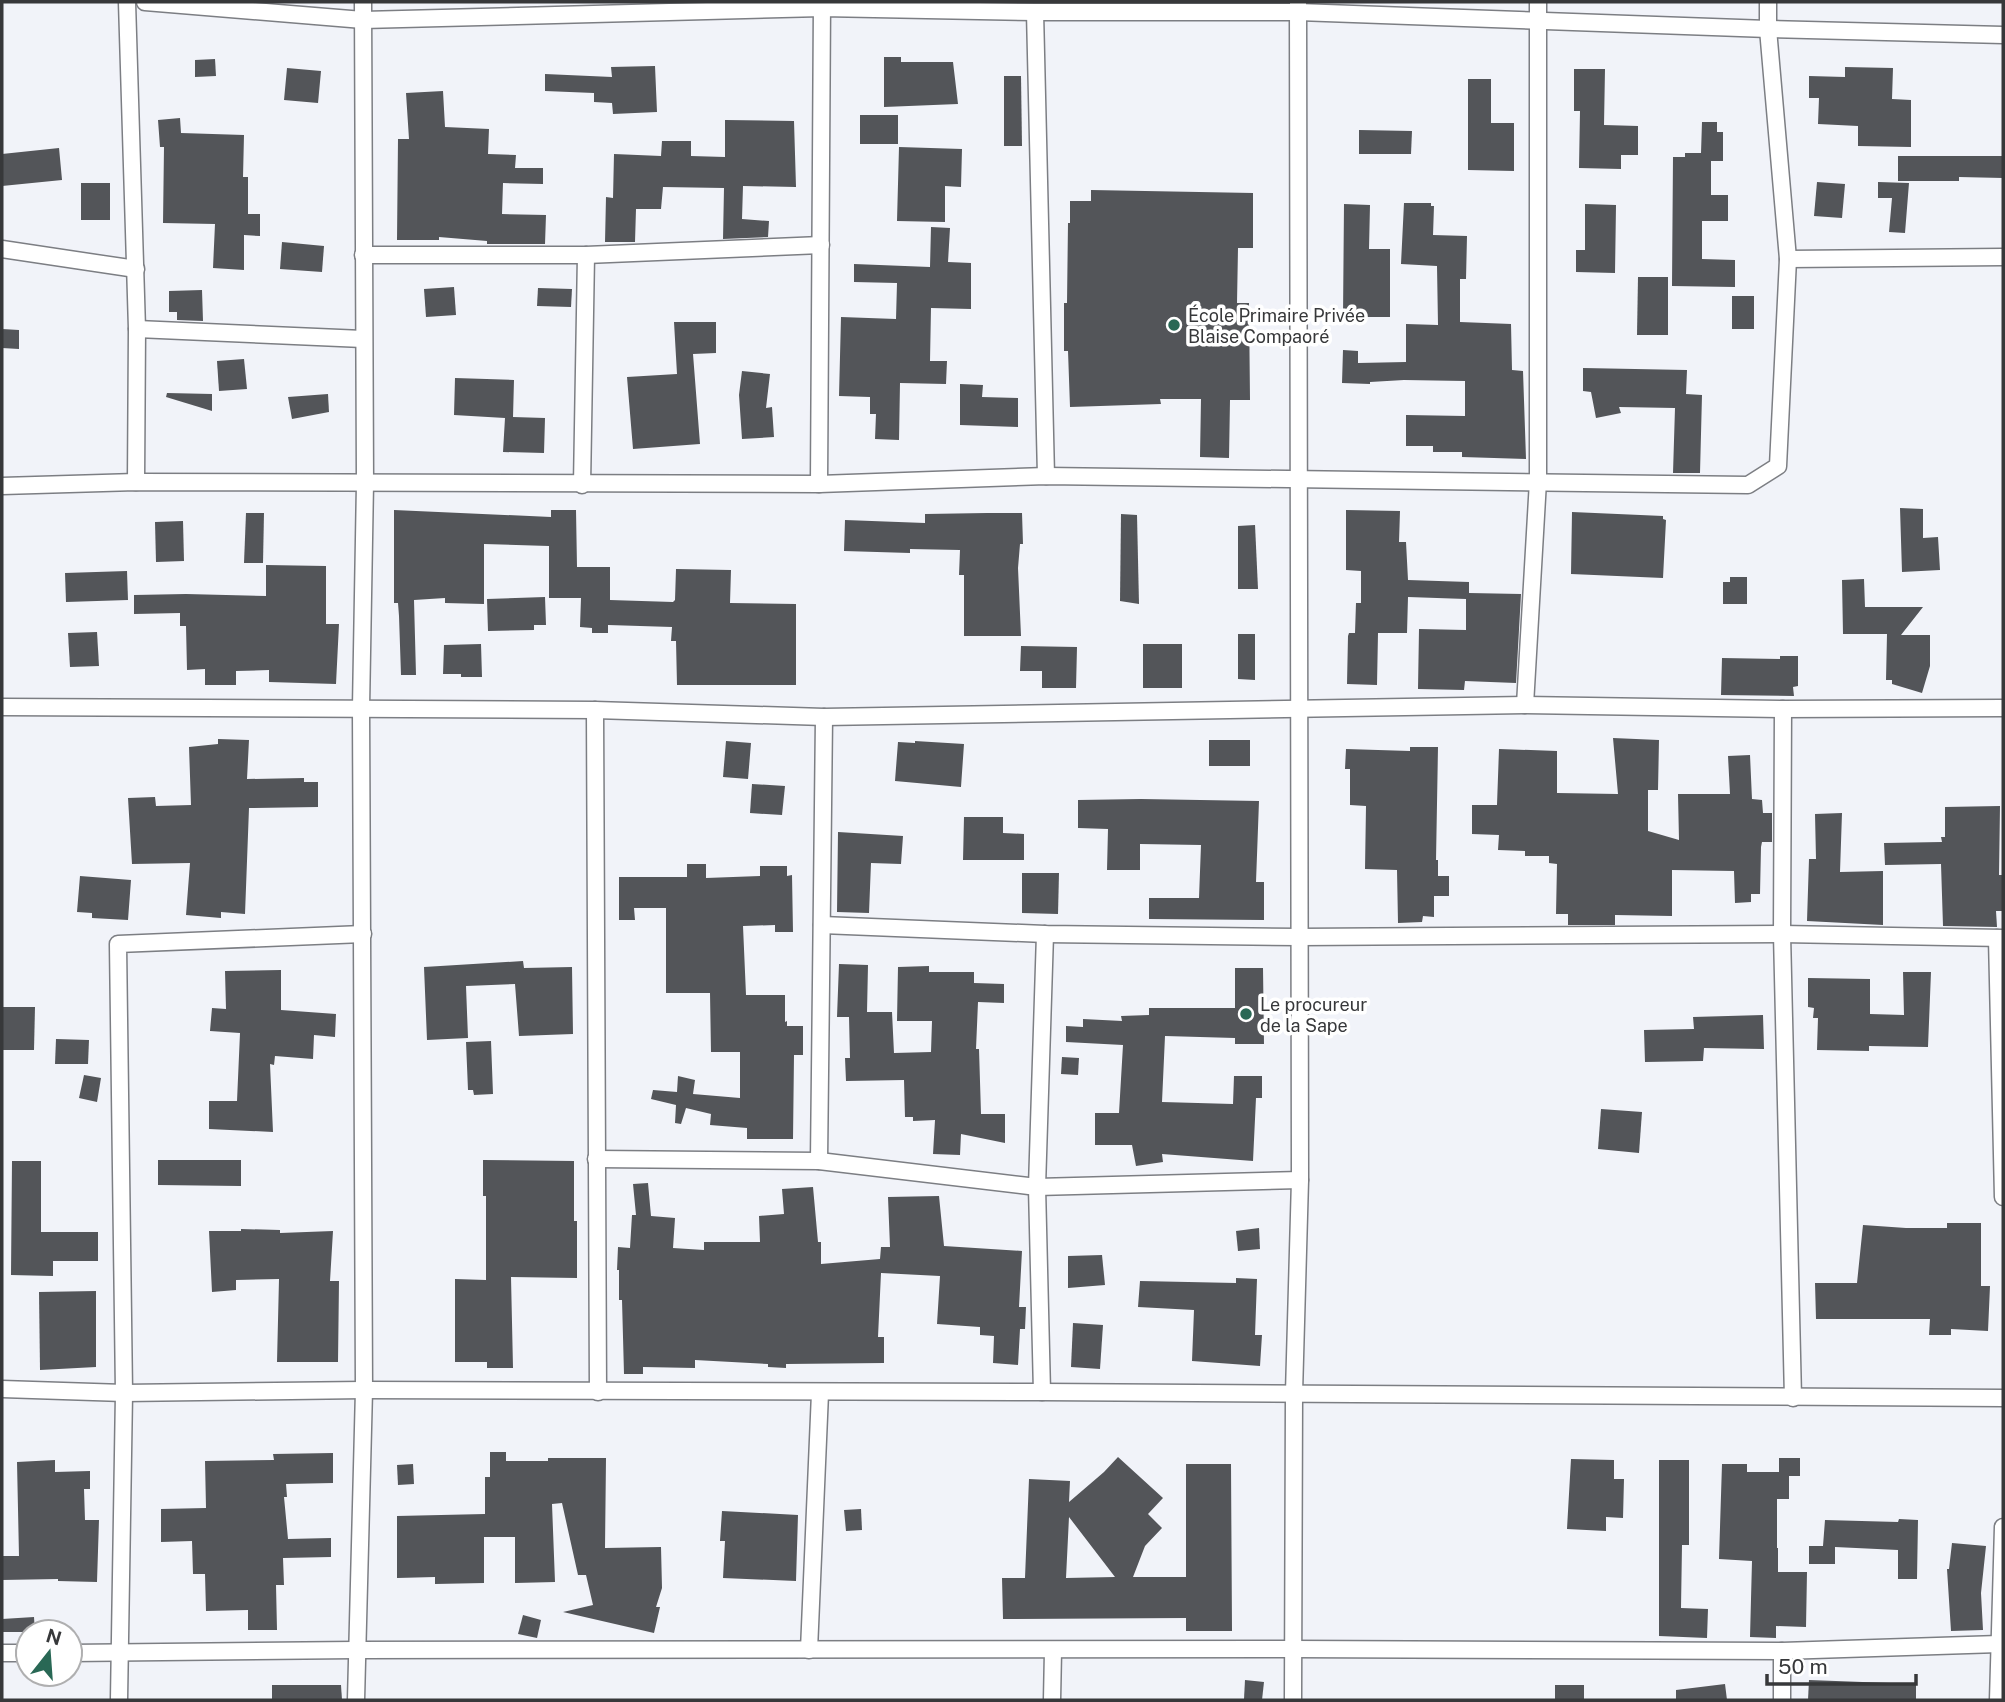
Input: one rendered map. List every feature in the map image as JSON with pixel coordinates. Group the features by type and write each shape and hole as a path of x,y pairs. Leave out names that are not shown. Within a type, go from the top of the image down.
{"street":[{"path":"127,2 136,269 136,482"},
{"path":"145,2 363,20 822,5 1035,12 1298,7 1538,20 2003,35"},
{"path":"356,1700 355,1650 364,1390 361,708 365,483 363,2"},
{"path":"1525,705 1538,481 1538,2"},
{"path":"2,486 136,482 819,484 1046,476 1748,485 1778,466 1788,258 1768,29 1768,2"},
{"path":"819,484 822,5"},
{"path":"1293,1700 1294,1393 1300,1180 1298,7"},
{"path":"1035,12 1046,476"},
{"path":"363,255 586,255 821,246"},
{"path":"2,249 136,269"},
{"path":"582,485 586,255"},
{"path":"1788,258 2003,257"},
{"path":"137,329 363,339"},
{"path":"2,706 595,710 824,717 1525,705 1783,709 2003,708"},
{"path":"1783,709 1782,934 1793,1398"},
{"path":"595,710 598,1392"},
{"path":"819,1161 824,717"},
{"path":"822,925 1045,934 1299,937 1782,934 2000,938 2003,1198"},
{"path":"119,1700 124,1394 118,944 363,934"},
{"path":"1042,1392 1037,1187 1045,934"},
{"path":"596,1159 819,1161 1037,1187 1300,1180"},
{"path":"2,1389 124,1394 364,1390 2003,1398"},
{"path":"809,1650 820,1393"},
{"path":"1998,1700 2003,1527"},
{"path":"84,1653 355,1650 1782,1651 1999,1644"},
{"path":"1052,1700 1053,1651"},
{"path":"1782,1651 1782,1700"}],"building":[{"path":"884,57 901,57 901,62 953,62 958,104 884,107"},
{"path":"215,59 216,76 195,77 195,60"},
{"path":"655,66 657,112 613,114 612,103 594,102 594,93 545,91 545,74 612,77 611,67"},
{"path":"1845,67 1893,68 1892,99 1911,100 1911,147 1858,146 1858,126 1818,124 1819,98 1809,98 1809,76 1845,77"},
{"path":"287,68 321,71 318,103 284,100"},
{"path":"1574,69 1605,69 1604,125 1638,126 1638,155 1621,155 1621,169 1579,168 1580,111 1574,111"},
{"path":"1004,76 1021,76 1022,146 1004,146"},
{"path":"1468,79 1491,79 1491,123 1514,123 1514,171 1468,170"},
{"path":"443,91 445,127 489,129 488,154 516,155 515,168 543,168 543,184 503,183 502,214 546,215 545,244 487,244 487,241 439,237 439,240 397,240 398,139 409,139 406,93"},
{"path":"860,115 898,115 898,144 860,144"},
{"path":"180,118 181,133 244,135 243,177 248,177 248,214 260,214 260,236 244,235 244,270 213,268 215,224 163,223 164,147 160,147 158,120"},
{"path":"725,120 794,121 796,187 743,186 742,219 769,221 768,237 723,239 724,188 663,187 661,209 636,209 635,242 605,242 606,197 613,198 614,154 661,156 662,141 691,141 691,156 725,157"},
{"path":"1702,122 1717,122 1717,132 1723,132 1723,161 1711,161 1711,195 1728,195 1728,221 1702,221 1702,259 1735,260 1735,287 1672,286 1673,157 1685,157 1685,153 1701,153"},
{"path":"1359,130 1412,131 1411,154 1359,154"},
{"path":"899,147 962,149 961,187 945,186 945,222 897,221"},
{"path":"59,148 62,180 2,186 2,154"},
{"path":"1898,156 2003,156 2003,178 1959,177 1959,181 1898,181"},
{"path":"1817,182 1845,184 1842,218 1814,216"},
{"path":"1878,182 1909,183 1905,233 1889,232 1892,198 1878,198"},
{"path":"81,183 110,183 110,220 81,220"},
{"path":"1091,190 1253,193 1253,248 1238,248 1237,303 1249,303 1250,400 1230,400 1229,458 1200,457 1201,399 1160,399 1161,404 1070,407 1068,351 1064,351 1064,303 1067,303 1070,201 1091,201"},
{"path":"1404,203 1431,203 1431,206 1434,206 1433,235 1467,236 1466,279 1460,279 1460,322 1511,324 1512,370 1523,371 1526,459 1462,457 1462,452 1433,452 1433,446 1406,446 1406,415 1465,416 1465,381 1342,383 1343,350 1358,351 1358,363 1406,362 1406,324 1438,325 1437,266 1401,264"},
{"path":"1344,204 1370,205 1369,249 1390,249 1390,317 1343,317"},
{"path":"1585,204 1616,205 1615,273 1576,272 1576,250 1585,250"},
{"path":"931,227 950,228 948,262 971,263 971,309 931,308 930,361 947,361 946,384 900,383 899,440 875,439 876,414 870,414 870,397 839,396 841,317 896,319 897,283 854,282 854,264 930,267"},
{"path":"282,242 324,246 322,272 280,269"},
{"path":"1638,277 1668,277 1668,335 1637,335"},
{"path":"454,287 456,315 426,317 424,289"},
{"path":"538,288 572,289 571,307 537,306"},
{"path":"202,290 203,321 177,320 177,312 169,312 169,291"},
{"path":"1732,296 1754,296 1754,329 1732,329"},
{"path":"674,322 716,322 716,353 693,354 700,444 633,449 627,377 677,374"},
{"path":"2,329 19,330 19,349 2,348"},
{"path":"244,359 247,389 219,391 217,361"},
{"path":"1583,368 1687,370 1686,394 1702,395 1700,473 1673,473 1675,408 1619,407 1621,413 1596,418 1591,392 1583,391"},
{"path":"742,371 770,374 766,408 772,407 774,437 742,439 739,395"},
{"path":"455,378 514,380 513,417 545,418 544,453 503,452 505,418 454,415"},
{"path":"960,384 983,385 982,397 1018,398 1018,427 960,425"},
{"path":"167,393 212,394 212,411 166,397"},
{"path":"328,394 329,412 292,419 288,397"},
{"path":"1900,508 1923,509 1923,538 1938,537 1940,570 1902,572"},
{"path":"394,510 551,517 551,510 576,510 577,567 610,567 610,600 673,602 676,569 731,570 730,603 796,604 796,685 677,685 676,641 671,641 672,627 608,625 608,633 592,633 592,628 580,627 581,598 549,598 549,546 484,544 484,604 445,603 445,598 414,600 416,675 401,675 398,603 394,603"},
{"path":"1346,510 1400,511 1399,542 1406,542 1408,580 1469,582 1469,593 1521,594 1516,683 1465,681 1464,690 1418,689 1419,629 1466,630 1466,599 1408,597 1407,633 1378,633 1377,685 1347,684 1348,636 1349,633 1355,633 1356,603 1361,603 1361,571 1346,570"},
{"path":"1572,512 1663,516 1666,520 1663,578 1571,574"},
{"path":"246,513 264,513 263,563 244,563"},
{"path":"1022,513 1023,544 1020,544 1018,568 1021,636 964,636 964,575 959,575 960,550 910,549 910,553 844,551 845,520 925,523 925,514"},
{"path":"1121,514 1137,515 1139,604 1120,601"},
{"path":"183,521 184,561 156,562 155,522"},
{"path":"1255,525 1258,589 1238,589 1238,526"},
{"path":"266,565 326,566 326,624 339,624 336,684 269,682 269,670 236,671 236,685 205,685 205,669 187,670 186,626 180,626 180,613 134,614 134,595 266,596"},
{"path":"127,571 128,600 66,602 65,573"},
{"path":"1730,577 1747,577 1747,604 1723,604 1723,582 1730,582"},
{"path":"1864,579 1865,607 1923,607 1901,635 1930,635 1930,666 1922,693 1886,680 1887,634 1843,634 1842,580"},
{"path":"545,597 546,625 534,625 534,630 488,631 487,599"},
{"path":"97,632 99,666 70,667 68,633"},
{"path":"1238,634 1255,634 1255,680 1238,679"},
{"path":"481,644 482,677 443,674 444,645"},
{"path":"1143,644 1182,644 1182,688 1143,688"},
{"path":"1021,646 1077,647 1076,688 1042,688 1042,671 1020,671"},
{"path":"1780,656 1798,656 1798,686 1793,687 1794,696 1721,695 1722,658 1780,659"},
{"path":"1613,738 1659,740 1658,790 1648,790 1648,831 1679,840 1678,794 1730,794 1728,756 1750,755 1752,799 1762,800 1763,813 1772,813 1772,842 1762,842 1761,847 1760,894 1751,894 1751,902 1735,903 1734,871 1672,870 1672,916 1615,915 1615,925 1568,925 1568,914 1556,914 1557,864 1549,863 1549,856 1525,856 1525,851 1498,850 1499,835 1472,834 1472,805 1497,805 1499,749 1557,751 1557,793 1618,794"},
{"path":"218,739 249,740 247,779 304,778 304,782 318,782 318,807 249,808 245,914 221,912 221,918 186,915 190,863 132,864 128,798 155,797 156,806 191,805 189,747 218,744"},
{"path":"1209,740 1250,740 1250,766 1209,766"},
{"path":"726,741 751,743 748,779 723,777"},
{"path":"898,742 964,744 961,787 895,781"},
{"path":"1410,747 1438,747 1436,860 1438,876 1449,876 1449,896 1434,896 1434,917 1423,916 1422,922 1398,923 1397,870 1365,869 1366,806 1350,805 1350,769 1345,769 1346,749 1410,751"},
{"path":"752,784 785,786 782,815 750,813"},
{"path":"1078,800 1259,801 1256,882 1264,882 1264,920 1149,919 1149,898 1199,898 1201,845 1140,844 1140,870 1107,870 1108,829 1078,828"},
{"path":"2000,806 1999,875 2003,875 2003,911 1996,911 1997,927 1943,926 1941,864 1885,865 1884,843 1942,842 1941,837 1945,837 1945,807"},
{"path":"1842,813 1840,872 1883,871 1883,925 1807,921 1809,859 1816,859 1815,814"},
{"path":"964,817 1003,817 1003,833 1024,834 1024,860 963,860"},
{"path":"838,832 903,836 901,864 871,863 869,913 837,912"},
{"path":"687,864 706,864 706,878 760,876 760,866 787,866 787,876 792,875 793,932 775,932 775,925 743,926 746,995 785,995 787,1026 803,1026 803,1055 794,1055 793,1139 747,1139 747,1128 710,1125 711,1114 686,1108 681,1124 675,1123 676,1105 651,1099 653,1090 677,1092 678,1076 695,1080 693,1094 740,1098 740,1052 711,1052 710,993 666,993 666,908 634,908 635,920 619,920 619,877 687,877"},
{"path":"1022,873 1059,873 1058,914 1022,913"},
{"path":"80,876 131,880 128,920 92,918 92,913 77,912"},
{"path":"523,961 524,968 572,967 573,1034 519,1036 515,984 466,986 468,1038 427,1040 424,967"},
{"path":"839,964 868,965 867,1012 892,1012 894,1053 931,1052 932,1021 897,1021 898,967 929,966 929,972 974,972 974,983 1004,984 1004,1003 978,1002 976,1049 979,1049 981,1114 1005,1114 1005,1143 961,1134 960,1155 933,1154 935,1120 913,1121 913,1117 905,1117 904,1080 846,1081 845,1058 850,1058 849,1017 837,1017"},
{"path":"1235,968 1263,968 1264,1044 1235,1044 1235,1038 1165,1036 1162,1102 1233,1104 1234,1076 1262,1076 1262,1098 1256,1098 1253,1161 1162,1154 1163,1162 1136,1166 1132,1145 1095,1145 1095,1113 1119,1113 1123,1045 1066,1042 1066,1026 1083,1027 1083,1019 1122,1021 1121,1016 1149,1015 1149,1008 1235,1008"},
{"path":"281,970 281,1010 336,1014 335,1037 314,1035 313,1059 275,1056 274,1065 270,1064 273,1132 209,1129 209,1101 237,1101 240,1033 210,1031 212,1008 226,1009 225,971"},
{"path":"1903,972 1931,972 1928,1047 1869,1046 1869,1051 1817,1050 1818,1018 1813,1018 1814,1008 1808,1007 1808,978 1870,979 1870,1014 1904,1015"},
{"path":"2,1007 35,1007 34,1050 2,1050"},
{"path":"1763,1015 1764,1049 1704,1048 1703,1061 1645,1062 1644,1030 1694,1029 1693,1017"},
{"path":"56,1039 89,1040 88,1064 55,1064"},
{"path":"491,1041 493,1094 474,1095 473,1090 468,1090 466,1042"},
{"path":"1062,1057 1079,1058 1078,1075 1061,1074"},
{"path":"84,1075 101,1078 97,1102 79,1098"},
{"path":"1601,1109 1642,1112 1639,1153 1598,1149"},
{"path":"158,1160 241,1160 241,1186 158,1185"},
{"path":"483,1160 574,1161 577,1278 511,1277 513,1368 487,1368 487,1362 455,1362 455,1279 486,1280"},
{"path":"12,1161 41,1161 41,1232 98,1232 98,1261 53,1261 53,1276 11,1275"},
{"path":"648,1183 651,1216 675,1218 673,1248 704,1250 704,1242 760,1242 759,1216 784,1214 782,1189 813,1187 818,1242 821,1242 821,1264 880,1259 881,1247 890,1247 888,1197 939,1196 944,1246 1022,1251 1019,1307 1026,1307 1025,1329 1020,1329 1018,1365 993,1363 994,1336 980,1335 980,1327 937,1324 940,1276 881,1273 878,1337 884,1337 884,1363 786,1364 786,1368 768,1367 768,1364 695,1360 695,1368 643,1367 643,1374 624,1374 618,1247 630,1248 632,1215 636,1215 633,1184"},
{"path":"1947,1223 1981,1223 1981,1286 1990,1286 1988,1331 1951,1329 1951,1335 1929,1335 1930,1319 1816,1319 1815,1283 1857,1283 1863,1225 1947,1228"},
{"path":"1259,1228 1260,1249 1238,1251 1236,1231"},
{"path":"280,1230 280,1233 333,1231 330,1281 339,1281 338,1362 277,1362 279,1279 236,1280 236,1290 212,1292 209,1231"},
{"path":"1102,1255 1105,1285 1068,1288 1068,1256"},
{"path":"1236,1278 1257,1279 1255,1335 1262,1335 1260,1366 1192,1361 1194,1310 1138,1307 1140,1281 1236,1283"},
{"path":"96,1291 96,1367 40,1370 39,1292"},
{"path":"1073,1323 1103,1325 1100,1369 1071,1367"},
{"path":"490,1452 506,1452 506,1461 606,1458 605,1548 661,1547 662,1588 656,1607 660,1607 654,1633 563,1612 593,1605 586,1575 578,1575 562,1503 552,1504 555,1582 515,1583 515,1537 484,1537 484,1583 435,1584 435,1577 397,1578 397,1516 485,1514 485,1477 490,1477"},
{"path":"333,1453 333,1483 286,1484 287,1497 284,1497 288,1539 331,1538 331,1557 283,1558 284,1585 276,1585 277,1630 248,1630 248,1610 206,1611 205,1574 193,1574 192,1541 161,1542 161,1509 206,1508 205,1461 274,1460 273,1454"},
{"path":"1118,1457 1163,1498 1148,1514 1162,1528 1145,1546 1133,1577 1186,1577 1186,1464 1231,1464 1232,1631 1186,1631 1186,1618 1003,1619 1002,1578 1025,1578 1029,1479 1070,1481 1069,1502","holes":["1069,1517 1115,1577 1066,1578"]},
{"path":"1779,1458 1800,1458 1800,1476 1789,1476 1789,1499 1777,1499 1777,1548 1778,1572 1807,1572 1806,1627 1776,1626 1776,1638 1750,1637 1752,1561 1719,1559 1722,1464 1747,1464 1747,1472 1779,1472"},
{"path":"1571,1459 1614,1460 1614,1479 1624,1479 1623,1518 1606,1517 1606,1531 1567,1529"},
{"path":"55,1460 55,1472 90,1471 90,1489 84,1489 85,1520 99,1520 97,1582 58,1579 2,1580 2,1556 19,1556 17,1462"},
{"path":"1659,1460 1689,1460 1689,1545 1682,1545 1681,1608 1708,1609 1707,1638 1659,1636"},
{"path":"413,1464 414,1484 398,1485 397,1465"},
{"path":"861,1509 862,1530 846,1531 844,1510"},
{"path":"722,1511 798,1515 796,1581 723,1578 725,1541 720,1541"},
{"path":"1899,1519 1918,1520 1917,1579 1898,1579 1898,1550 1835,1547 1835,1564 1809,1564 1809,1546 1823,1546 1825,1520 1898,1522"},
{"path":"1952,1543 1986,1546 1981,1593 1983,1630 1951,1631 1947,1569"},
{"path":"523,1615 541,1620 537,1638 518,1634"},
{"path":"14,1618 14,1632 2,1632 2,1619"},
{"path":"1245,1680 1264,1682 1262,1700 1244,1699"},
{"path":"1809,1680 1916,1684 1916,1700 1808,1700"},
{"path":"1725,1684 1727,1700 1676,1700 1676,1690"},
{"path":"272,1685 341,1685 342,1700 272,1700"},
{"path":"1555,1685 1584,1685 1584,1700 1555,1700"}],"place":[{"name":"École Primaire Privée Blaise Compaoré","path":"1174,325"},
{"name":"Le procureur de la Sape","path":"1246,1014"}]}
